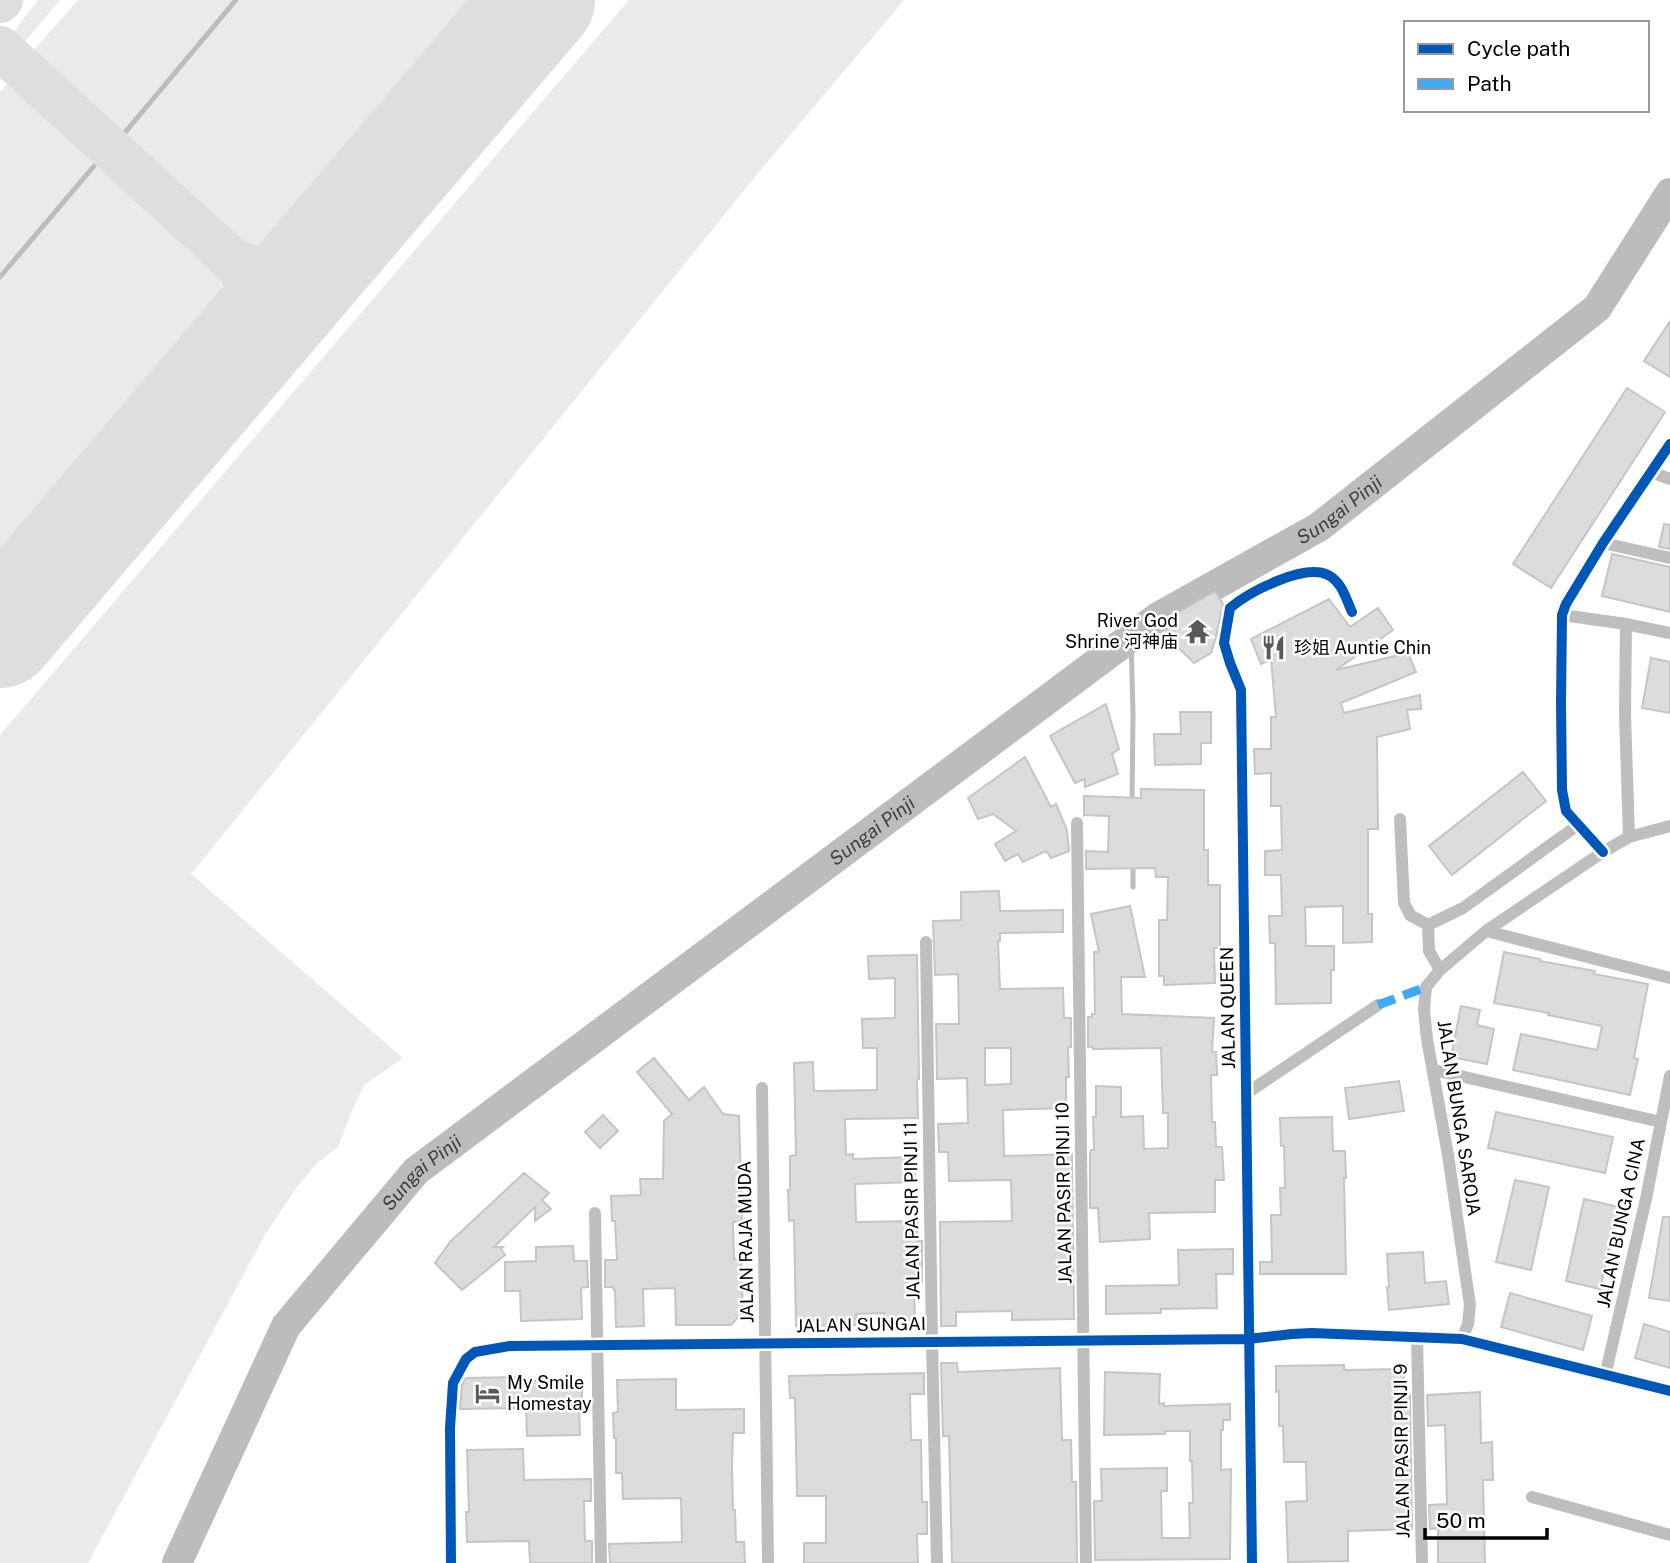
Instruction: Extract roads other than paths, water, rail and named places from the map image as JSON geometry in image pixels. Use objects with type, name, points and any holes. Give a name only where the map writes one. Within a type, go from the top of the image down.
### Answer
[{"type":"street","points":[[1603,852],[1566,811],[1562,790],[1562,615],[1603,543],[1670,444]]},
{"type":"street","points":[[1651,472],[1670,479]]},
{"type":"street","points":[[1603,543],[1670,558]]},
{"type":"street","name":"JALAN QUEEN","points":[[1252,1563],[1241,690],[1224,643],[1230,608],[1284,579],[1302,573],[1328,575],[1341,587],[1352,612]]},
{"type":"street","points":[[1562,615],[1670,633]]},
{"type":"street","points":[[1626,624],[1625,714],[1629,837]]},
{"type":"street","points":[[1400,819],[1404,903],[1410,915],[1428,925]]},
{"type":"street","name":"JALAN PASIR PINJI 10","points":[[1077,823],[1086,1563]]},
{"type":"street","points":[[1428,925],[1463,908],[1577,825]]},
{"type":"street","name":"JALAN BUNGA SAROJA","points":[[1462,1339],[1468,1324],[1470,1305],[1429,1048],[1424,1010],[1426,987],[1440,970],[1486,931],[1603,852],[1629,837],[1670,826]]},
{"type":"street","points":[[1428,925],[1429,951],[1440,970]]},
{"type":"street","points":[[1486,931],[1670,978]]},
{"type":"street","name":"JALAN PASIR PINJI 11","points":[[926,942],[937,1563]]},
{"type":"street","points":[[1247,1093],[1378,1005]]},
{"type":"street","points":[[1434,1070],[1661,1122]]},
{"type":"street","name":"JALAN BUNGA CINA","points":[[1605,1376],[1646,1199],[1670,1076]]},
{"type":"street","name":"JALAN RAJA MUDA","points":[[762,1088],[768,1563]]},
{"type":"street","points":[[595,1213],[601,1563]]},
{"type":"street","name":"JALAN SUNGAI","points":[[451,1563],[450,1427],[453,1383],[466,1359],[475,1352],[510,1346],[1248,1339],[1292,1334],[1462,1339],[1670,1391]]},
{"type":"street","name":"JALAN PASIR PINJI 9","points":[[1418,1338],[1422,1563]]},
{"type":"street","points":[[1532,1497],[1670,1535]]},
{"type":"waterway","points":[[122,136],[236,0]]},
{"type":"waterway","points":[[0,277],[94,166]]},
{"type":"waterway","name":"Sungai Pinji","points":[[177,1563],[286,1326],[416,1171],[1158,617],[1319,527],[1597,308],[1670,193]]},
{"type":"waterway","points":[[1131,637],[1132,804]]},
{"type":"waterway","points":[[1133,863],[1133,887]]},
{"type":"place","name":"River God Shrine 河神庙","points":[[1198,631]]},
{"type":"place","name":"珍姐 Auntie Chin","points":[[1274,648]]},
{"type":"place","name":"My Smile Homestay","points":[[487,1393]]}]
